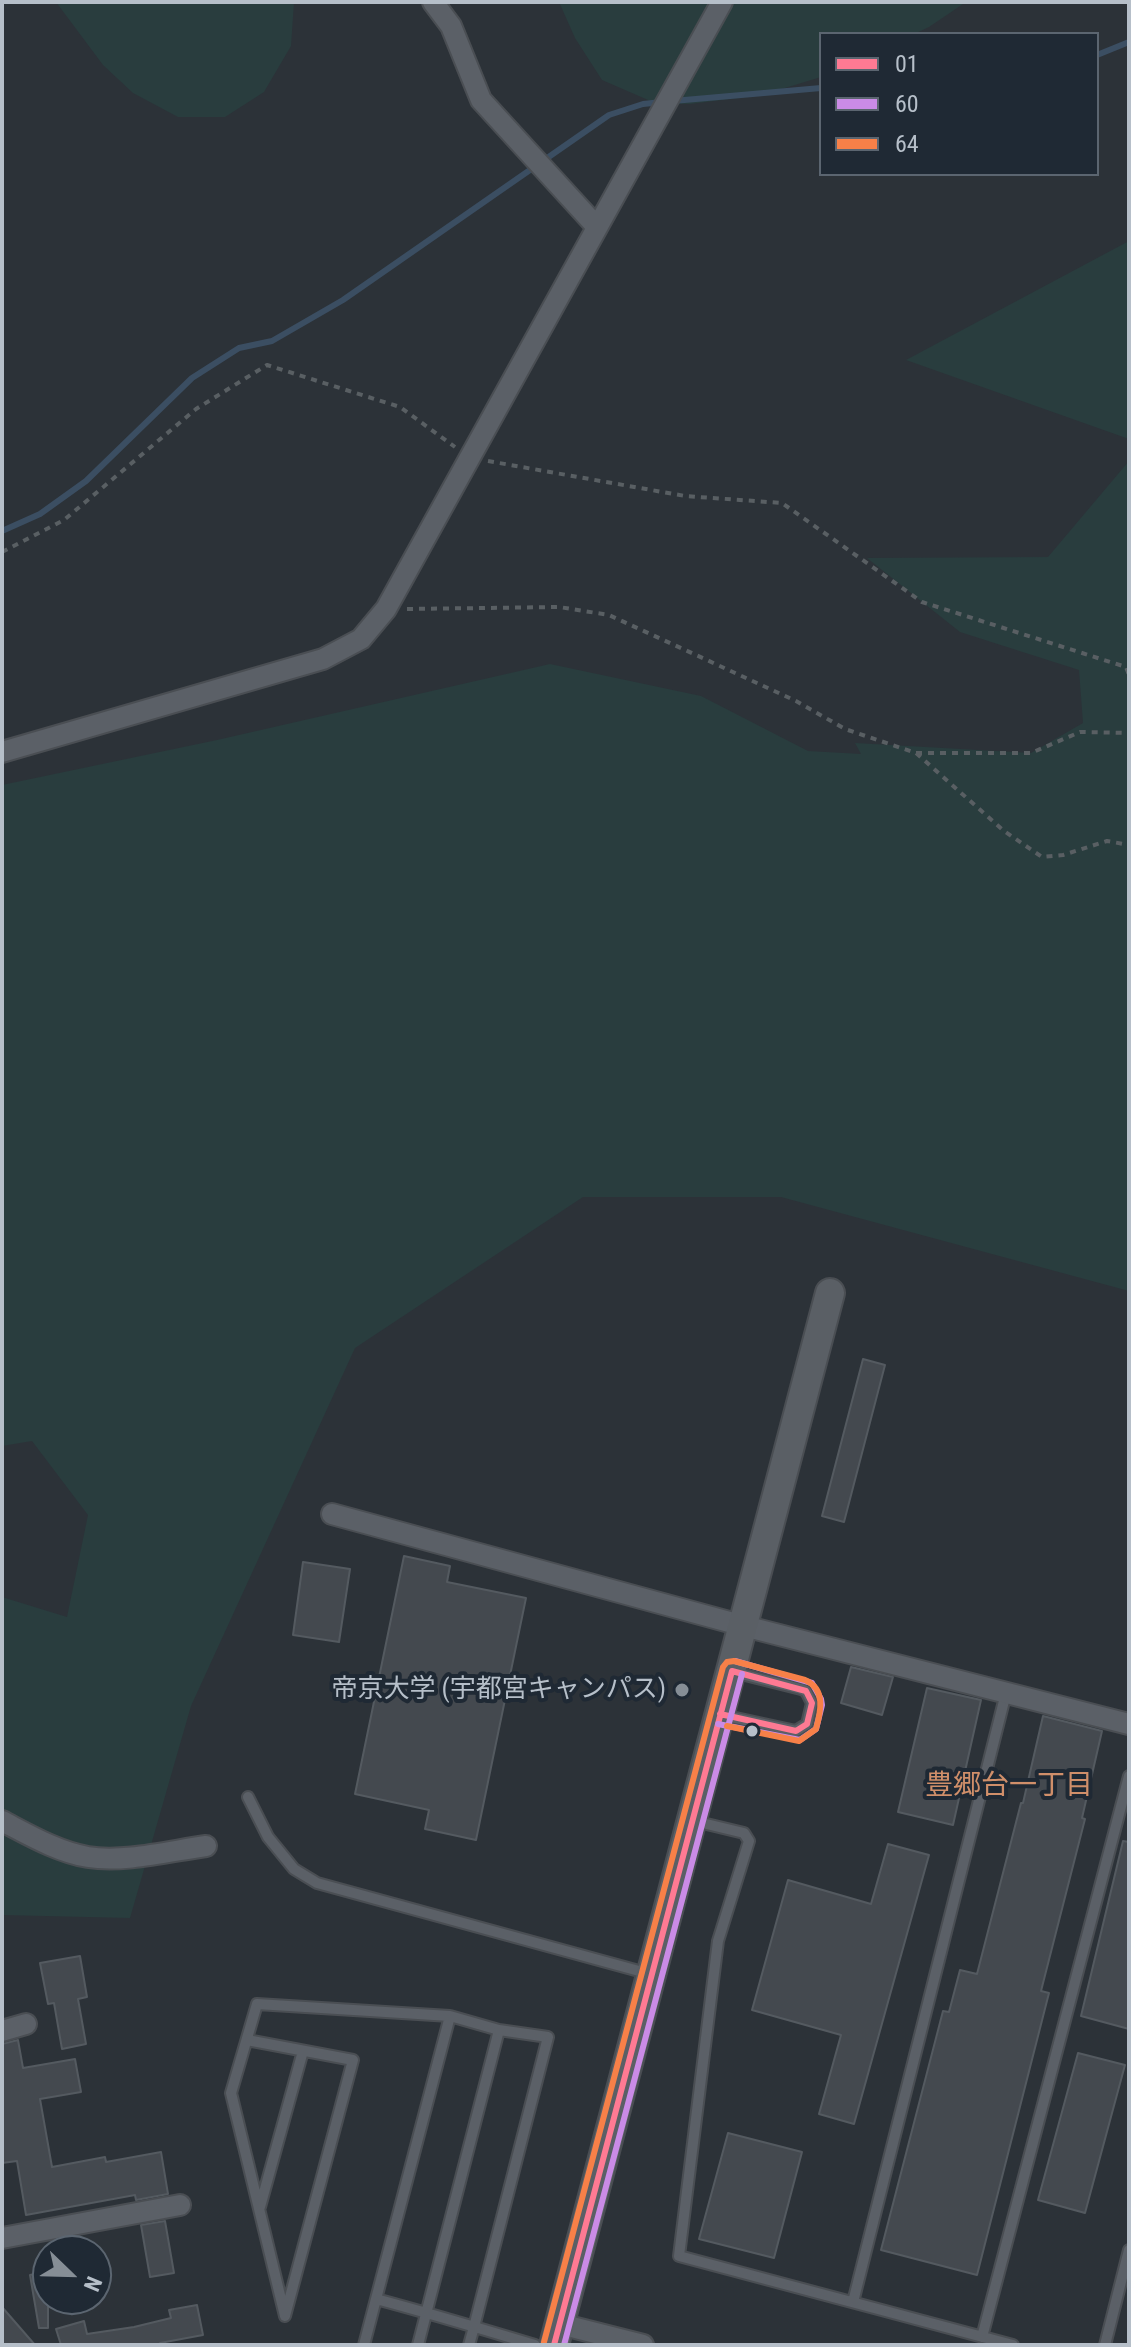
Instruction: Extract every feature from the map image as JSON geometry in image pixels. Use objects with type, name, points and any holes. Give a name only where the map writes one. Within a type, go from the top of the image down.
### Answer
[{"type":"street","points":[[433,2],[451,26],[481,100],[596,226]]},
{"type":"street","points":[[2,752],[323,659],[361,639],[386,609],[722,2]]},
{"type":"street","points":[[643,2345],[557,2334],[830,1293]]},
{"type":"street","points":[[332,1514],[744,1626],[1129,1724]]},
{"type":"street","points":[[2,1821],[52,1846],[88,1857],[116,1858],[206,1846]]},
{"type":"street","points":[[2,2031],[26,2024]]},
{"type":"street","points":[[2,2238],[180,2205]]},
{"type":"lane","points":[[720,1714],[796,1731],[807,1724],[812,1703],[806,1691],[732,1671]]},
{"type":"lane","points":[[853,2302],[1006,1693]]},
{"type":"lane","points":[[982,2337],[1129,1776]]},
{"type":"lane","points":[[248,1797],[268,1837],[294,1869],[317,1883],[652,1974]]},
{"type":"lane","points":[[692,1820],[744,1833],[749,1841],[718,1941],[679,2256],[1013,2345]]},
{"type":"lane","points":[[247,2040],[353,2060],[285,2316],[231,2093],[257,2004],[450,2016],[499,2030],[548,2037],[469,2345]]},
{"type":"lane","points":[[364,2345],[450,2016]]},
{"type":"lane","points":[[418,2345],[499,2030]]},
{"type":"lane","points":[[259,2211],[303,2051]]},
{"type":"lane","points":[[1105,2345],[1129,2250]]},
{"type":"lane","points":[[376,2299],[535,2345]]},
{"type":"path","points":[[2,552],[64,520],[196,409],[267,365],[400,407],[469,457],[685,496],[782,503],[922,602],[1126,667],[1129,675]]},
{"type":"path","points":[[386,609],[559,607],[609,615],[796,701],[845,729],[916,753],[1031,753],[1080,732],[1129,733]]},
{"type":"path","points":[[916,753],[1004,831],[1042,857],[1063,855],[1107,841],[1129,845]]},
{"type":"green space","points":[[56,2],[294,2],[291,46],[264,92],[225,117],[178,117],[133,93],[103,65]]},
{"type":"green space","points":[[559,2],[966,2],[918,32],[819,32],[819,78],[762,95],[690,104],[655,103],[602,80],[575,38]]},
{"type":"green space","points":[[1129,241],[1129,439],[906,360]]},
{"type":"green space","points":[[1129,461],[1129,1291],[781,1197],[583,1197],[355,1348],[191,1706],[130,1918],[2,1915],[2,1597],[67,1617],[88,1515],[32,1441],[2,1446],[2,785],[217,740],[550,664],[701,696],[808,751],[861,754],[855,743],[1031,753],[1083,723],[1079,670],[960,632],[867,558],[1048,557]]},
{"type":"building","points":[[863,1359],[885,1365],[844,1522],[822,1516]]},
{"type":"building","points":[[404,1556],[450,1566],[447,1582],[526,1598],[476,1840],[425,1829],[429,1810],[355,1794]]},
{"type":"building","points":[[303,1562],[350,1569],[339,1642],[293,1635]]},
{"type":"building","points":[[851,1667],[893,1677],[882,1715],[841,1703]]},
{"type":"building","points":[[927,1688],[981,1700],[953,1825],[898,1812]]},
{"type":"building","points":[[1043,1716],[1102,1731],[1082,1818],[1085,1819],[1041,1991],[1049,1993],[977,2275],[881,2250],[943,2011],[949,2012],[960,1970],[977,1974]]},
{"type":"building","points":[[1123,1841],[1129,1842],[1129,2029],[1081,2016]]},
{"type":"building","points":[[888,1844],[929,1855],[854,2124],[819,2114],[841,2035],[752,2010],[788,1880],[871,1904]]},
{"type":"building","points":[[80,1956],[87,1997],[78,1999],[86,2044],[62,2049],[54,2003],[48,2004],[40,1963]]},
{"type":"building","points":[[18,2040],[23,2068],[75,2059],[81,2092],[40,2099],[52,2167],[105,2157],[106,2162],[161,2152],[168,2194],[136,2200],[135,2195],[26,2215],[17,2161],[2,2163],[2,2044]]},
{"type":"building","points":[[1078,2053],[1125,2065],[1085,2213],[1038,2200]]},
{"type":"building","points":[[728,2133],[802,2152],[774,2258],[699,2239]]},
{"type":"building","points":[[165,2221],[174,2273],[150,2277],[141,2225]]},
{"type":"building","points":[[197,2305],[203,2335],[161,2345],[61,2345],[56,2329],[84,2321],[87,2334],[134,2327],[171,2318],[169,2310]]},
{"type":"building","points":[[2,2307],[35,2345],[2,2345]]},
{"type":"building","points":[[37,2315],[48,2315],[48,2328],[39,2328]]},
{"type":"waterway","points":[[1099,54],[1129,42]]},
{"type":"waterway","points":[[673,101],[819,88]]},
{"type":"waterway","points":[[2,531],[40,514],[86,481],[192,378],[239,348],[272,341],[343,300],[609,115],[643,104],[662,102]]},
{"type":"transit line","name":"64","points":[[544,2342],[723,1667],[727,1662],[734,1661],[805,1680],[819,1695],[816,1729],[799,1741],[727,1726]]},
{"type":"transit line","name":"60","points":[[718,1724],[800,1740],[816,1729],[822,1705],[812,1683],[735,1661]]},
{"type":"transit line","name":"01","points":[[720,1714],[796,1731],[807,1724],[812,1703],[806,1691],[732,1671]]},
{"type":"transit line","name":"01","points":[[554,2345],[732,1671]]},
{"type":"transit line","name":"60","points":[[564,2345],[742,1674]]},
{"type":"place","name":"帝京大学 (宇都宮キャンパス)","points":[[682,1690]]},
{"type":"district","name":"豊郷台一丁目","points":[[1009,1787]]}]
